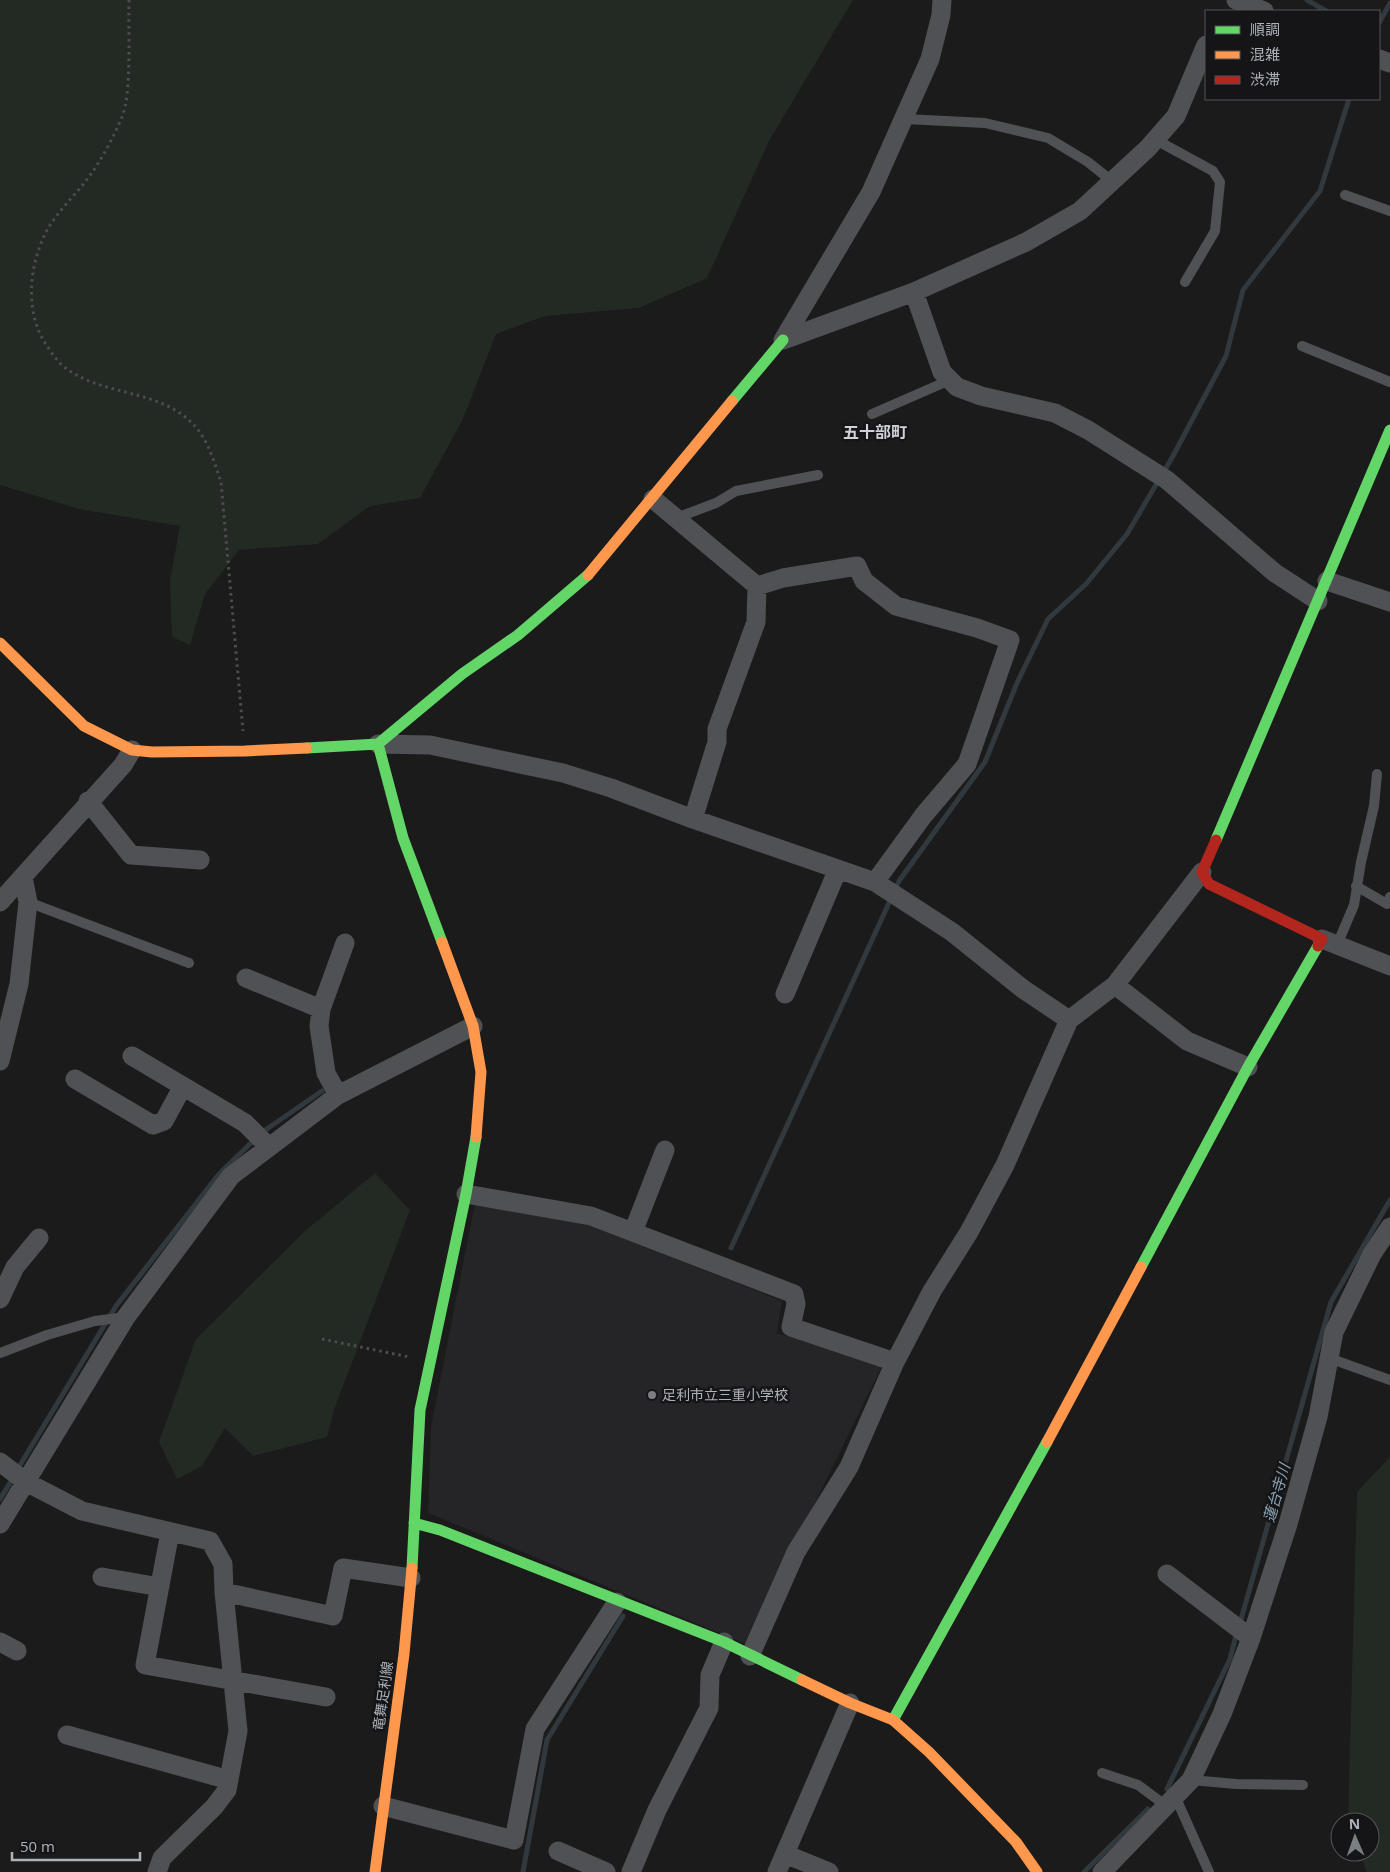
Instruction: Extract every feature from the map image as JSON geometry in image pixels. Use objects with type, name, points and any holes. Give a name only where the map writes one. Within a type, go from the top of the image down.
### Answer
[{"type":"street","points":[[378,744],[462,674],[518,635],[581,583],[653,499],[783,340],[871,192],[930,59],[941,15],[942,0]]},
{"type":"street","points":[[1236,0],[1261,10]]},
{"type":"street","points":[[783,340],[914,292],[1026,242],[1080,210],[1113,182],[1156,140],[1176,116],[1205,47]]},
{"type":"street","points":[[914,292],[942,372],[957,387],[981,396],[1055,414],[1088,430],[1167,480],[1274,573],[1318,601]]},
{"type":"street","points":[[750,1656],[796,1552],[849,1467],[895,1362],[932,1291],[969,1232],[1005,1165],[1069,1020],[1115,985],[1202,872],[1390,430]]},
{"type":"street","points":[[653,499],[757,586]]},
{"type":"street","points":[[757,586],[783,578],[857,566],[864,581],[896,606],[977,628],[1010,640],[967,764],[924,816],[875,882]]},
{"type":"street","points":[[1326,581],[1390,602]]},
{"type":"street","points":[[693,819],[717,742],[716,728],[756,622],[757,586]]},
{"type":"street","points":[[0,643],[84,726],[132,750],[152,752],[245,752],[378,744],[430,745],[563,774],[611,788],[693,819],[875,882],[952,932],[1023,989],[1069,1020]]},
{"type":"street","name":"竜舞足利線","points":[[375,1872],[404,1654],[411,1578],[420,1410],[466,1194],[479,1117],[481,1072],[473,1026],[403,838],[378,744]]},
{"type":"street","points":[[3,893],[23,877],[88,801],[123,765],[132,750]]},
{"type":"street","points":[[88,801],[131,855],[200,860]]},
{"type":"street","points":[[785,994],[838,869]]},
{"type":"street","points":[[1202,872],[1209,884],[1232,897],[1330,942],[1390,966]]},
{"type":"street","points":[[0,1061],[19,984],[28,902],[23,877]]},
{"type":"street","points":[[893,1720],[1072,1399],[1248,1067],[1330,942]]},
{"type":"street","points":[[338,1094],[326,1074],[319,1026],[321,1009],[345,943]]},
{"type":"street","points":[[246,978],[321,1009]]},
{"type":"street","points":[[1115,985],[1188,1041],[1248,1067]]},
{"type":"street","points":[[0,1524],[126,1317],[167,1265],[231,1176],[338,1094],[473,1026]]},
{"type":"street","points":[[132,1056],[245,1123],[269,1147]]},
{"type":"street","points":[[75,1079],[153,1125],[164,1121],[183,1086]]},
{"type":"street","points":[[633,1232],[665,1150]]},
{"type":"street","points":[[466,1194],[591,1216],[794,1294],[796,1304],[791,1327],[895,1362]]},
{"type":"street","points":[[1102,1872],[1191,1780],[1222,1714],[1251,1638],[1298,1488],[1318,1417],[1334,1332],[1372,1254],[1390,1227]]},
{"type":"street","points":[[0,1299],[15,1266],[39,1238]]},
{"type":"street","points":[[0,1462],[26,1482],[82,1511],[210,1542],[224,1564],[224,1592],[238,1731],[229,1780],[226,1790],[214,1807],[162,1858],[158,1872]]},
{"type":"street","points":[[414,1523],[440,1530],[617,1602],[724,1642],[850,1703],[893,1720],[929,1752],[1016,1842],[1037,1872]]},
{"type":"street","points":[[170,1532],[145,1664],[326,1697]]},
{"type":"street","points":[[224,1592],[333,1616],[343,1568],[411,1578]]},
{"type":"street","points":[[1167,1574],[1251,1638]]},
{"type":"street","points":[[102,1577],[160,1587]]},
{"type":"street","points":[[383,1806],[514,1840],[535,1729],[617,1602]]},
{"type":"street","points":[[0,1642],[17,1652]]},
{"type":"street","points":[[630,1872],[657,1810],[709,1708],[710,1675],[724,1642]]},
{"type":"street","points":[[777,1872],[850,1703]]},
{"type":"street","points":[[67,1735],[229,1780]]},
{"type":"street","points":[[558,1851],[606,1872]]},
{"type":"street","points":[[785,1854],[829,1872]]},
{"type":"lane","points":[[905,119],[985,123],[1048,138],[1088,162],[1113,182]]},
{"type":"lane","points":[[1156,140],[1213,171],[1220,182],[1214,231],[1185,282]]},
{"type":"lane","points":[[1345,195],[1390,210]]},
{"type":"lane","points":[[1302,346],[1390,382]]},
{"type":"lane","points":[[872,414],[950,380]]},
{"type":"lane","points":[[676,518],[716,503],[736,491],[818,475]]},
{"type":"lane","points":[[1330,942],[1354,905],[1356,886],[1374,806],[1377,774]]},
{"type":"lane","points":[[1356,886],[1387,904],[1390,897]]},
{"type":"lane","points":[[28,902],[189,963]]},
{"type":"lane","points":[[0,1353],[47,1335],[95,1321],[126,1317]]},
{"type":"lane","points":[[1329,1358],[1390,1380]]},
{"type":"lane","points":[[1102,1773],[1170,1800],[1209,1872]]},
{"type":"lane","points":[[1191,1780],[1236,1784],[1303,1784]]},
{"type":"path","points":[[129,0],[126,98],[123,115],[92,173],[46,233],[35,262],[32,318],[51,351],[66,369],[100,386],[145,397],[183,414],[199,431],[212,454],[221,482],[244,737]]},
{"type":"path","points":[[322,1339],[430,1362]]},
{"type":"shaded area","points":[[0,0],[853,0],[769,141],[707,278],[639,308],[545,316],[496,334],[463,419],[420,498],[370,506],[318,544],[239,550],[205,594],[190,645],[172,637],[170,580],[180,526],[79,509],[0,485]]},
{"type":"shaded area","points":[[375,1173],[410,1210],[334,1410],[327,1437],[253,1456],[225,1428],[202,1466],[177,1479],[159,1442],[196,1339],[305,1231]]},
{"type":"shaded area","name":"足利市立三重小学校","points":[[475,1203],[585,1223],[782,1301],[777,1333],[883,1364],[746,1644],[428,1513],[431,1427]]},
{"type":"shaded area","points":[[1390,1457],[1390,1872],[1367,1872],[1363,1862],[1380,1862],[1380,1812],[1348,1812],[1357,1492]]},
{"type":"waterway","points":[[1307,0],[1324,10]]},
{"type":"waterway","points":[[1380,21],[1390,3]]},
{"type":"waterway","points":[[731,1248],[899,881],[985,762],[1017,683],[1048,619],[1086,584],[1127,534],[1173,456],[1226,356],[1243,290],[1320,191],[1349,100]]},
{"type":"waterway","points":[[261,1133],[322,1091]]},
{"type":"waterway","points":[[17,1470],[116,1306],[219,1174],[255,1139]]},
{"type":"waterway","name":"蓮台寺川","points":[[1240,1623],[1331,1302],[1390,1200]]},
{"type":"waterway","points":[[0,1499],[13,1478]]},
{"type":"waterway","points":[[523,1872],[547,1740],[623,1616]]},
{"type":"waterway","name":"蓮台寺川","points":[[1167,1789],[1230,1659],[1237,1631]]},
{"type":"waterway","name":"蓮台寺川","points":[[1084,1872],[1148,1809]]},
{"type":"traffic: fast","points":[[732,401],[783,340]]},
{"type":"traffic: fast","points":[[1216,840],[1390,430]]},
{"type":"traffic: fast","points":[[307,748],[378,744],[462,674],[518,635],[588,575]]},
{"type":"traffic: fast","points":[[378,744],[403,838],[442,942]]},
{"type":"traffic: fast","points":[[1141,1267],[1248,1067],[1318,946]]},
{"type":"traffic: fast","points":[[412,1568],[420,1410],[466,1194],[476,1137]]},
{"type":"traffic: fast","points":[[893,1720],[1047,1442]]},
{"type":"traffic: fast","points":[[414,1523],[440,1530],[724,1642],[802,1680]]},
{"type":"traffic: slow","points":[[588,575],[732,401]]},
{"type":"traffic: slow","points":[[0,643],[84,726],[132,750],[152,752],[245,751],[307,748]]},
{"type":"traffic: slow","points":[[442,942],[473,1026],[481,1072],[476,1137]]},
{"type":"traffic: slow","points":[[1047,1442],[1141,1267]]},
{"type":"traffic: slow","points":[[375,1872],[404,1654],[412,1568]]},
{"type":"traffic: slow","points":[[802,1680],[850,1703],[893,1720],[929,1752],[1016,1842],[1037,1872]]},
{"type":"traffic: jam","points":[[1216,840],[1202,872],[1209,884],[1322,939],[1318,946]]},
{"type":"place","name":"足利市立三重小学校","points":[[652,1395]]},
{"type":"district","name":"五十部町","points":[[875,432]]}]
